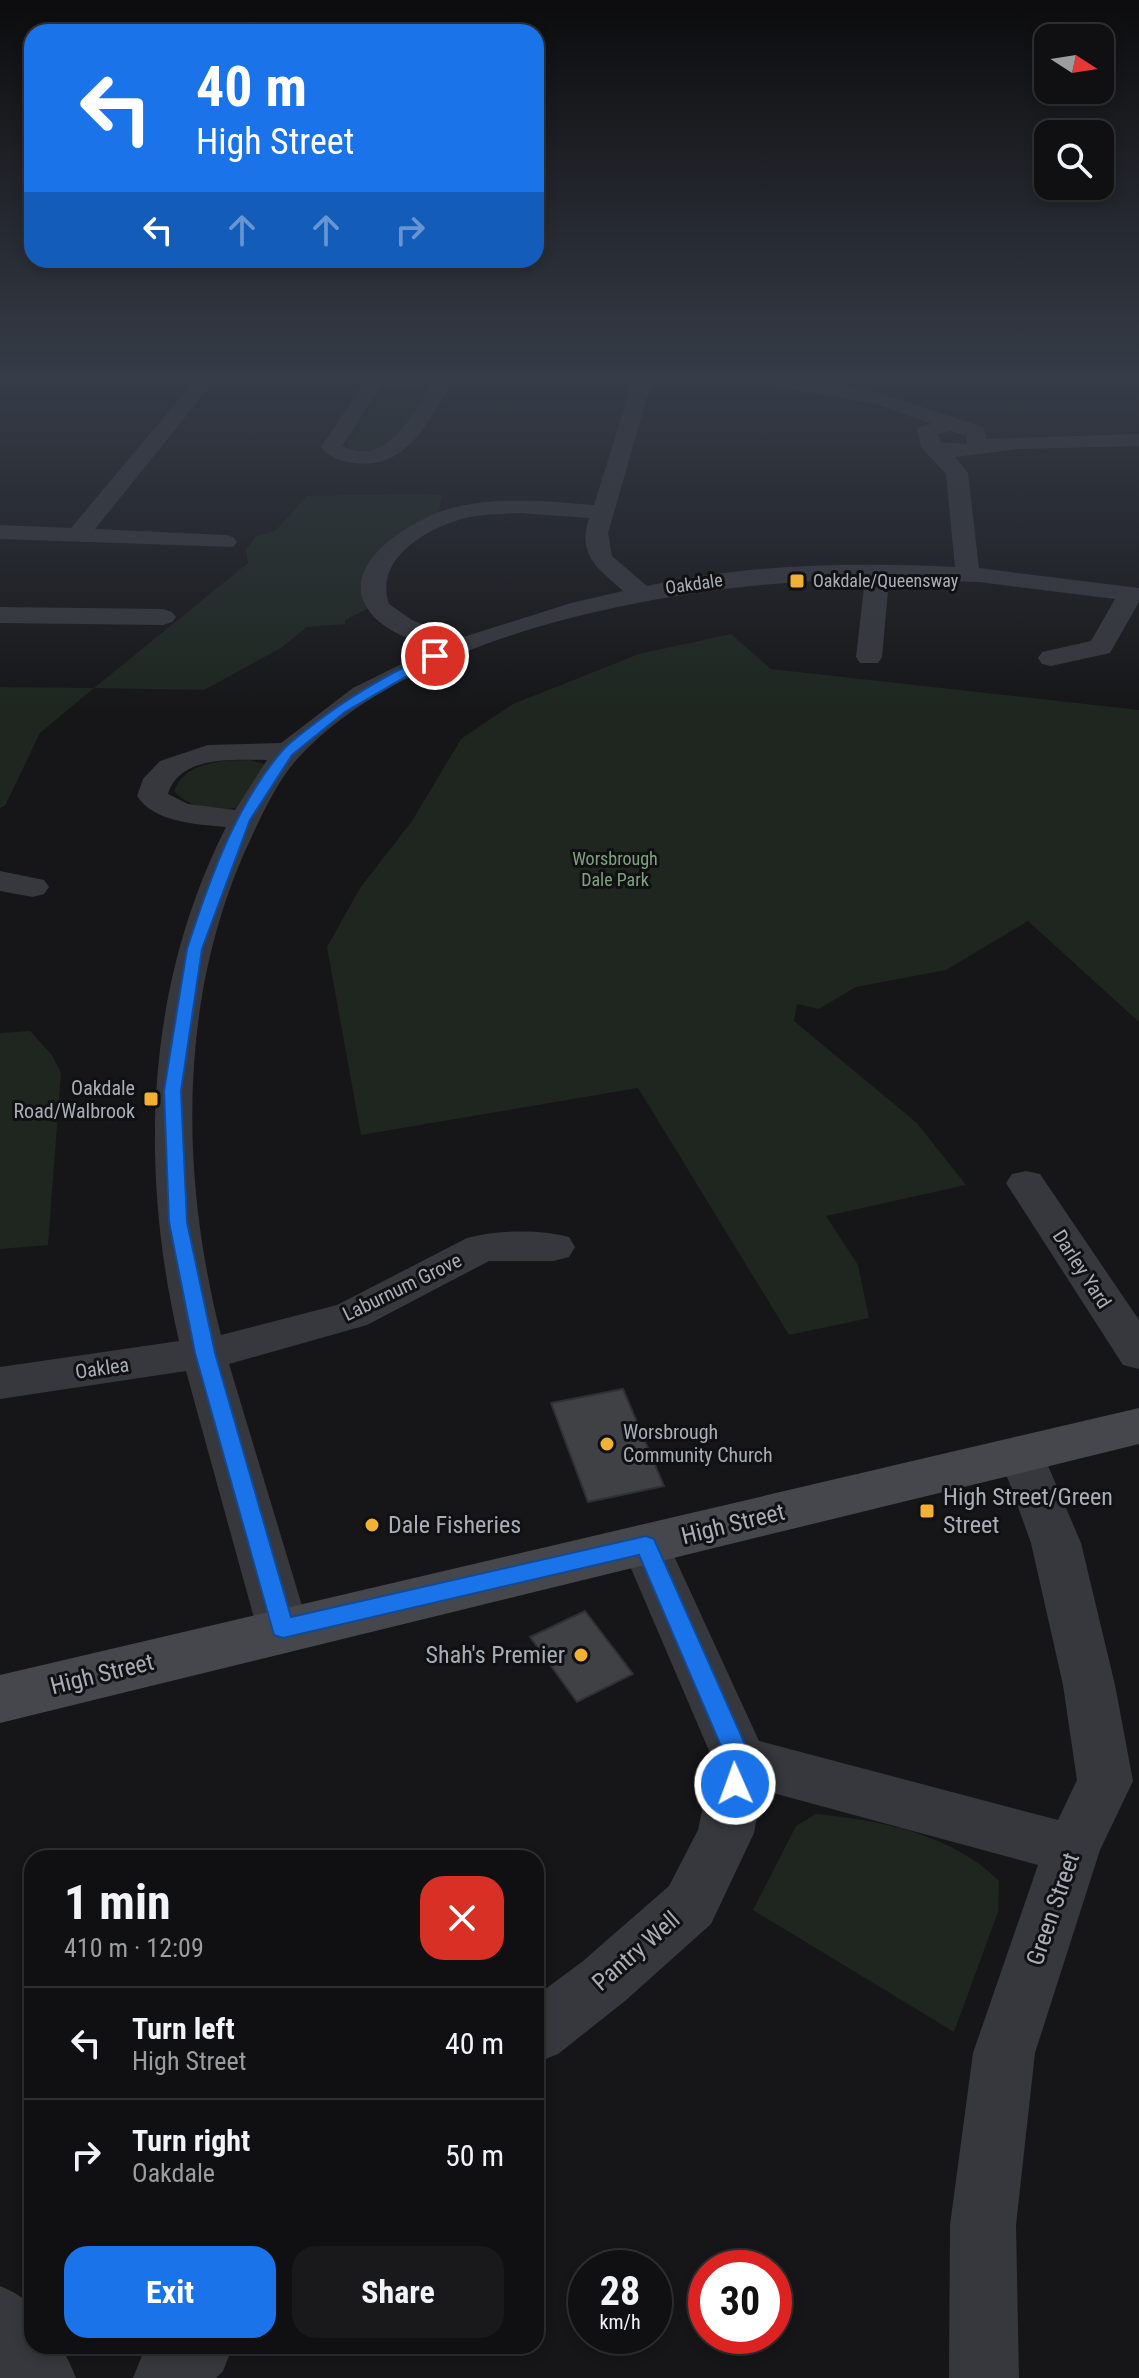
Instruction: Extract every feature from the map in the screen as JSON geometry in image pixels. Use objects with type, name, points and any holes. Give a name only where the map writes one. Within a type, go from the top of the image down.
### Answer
[{"type":"street","points":[[77,536],[114,491]]},
{"type":"street","points":[[608,491],[596,533],[601,558],[639,592]]},
{"type":"street","points":[[959,491],[968,574]]},
{"type":"street","points":[[455,647],[399,623],[378,607],[373,588],[378,569],[393,548],[428,525],[473,510],[503,508],[601,512]]},
{"type":"street","points":[[0,532],[225,542]]},
{"type":"street","points":[[869,657],[878,571]]},
{"type":"street","name":"Oakdale","points":[[283,1629],[205,1353],[178,1222],[172,1091],[194,949],[243,820],[288,752],[340,709],[395,675],[455,647],[548,616],[639,592],[731,579],[878,571],[1051,581],[1134,594]]},
{"type":"street","points":[[1051,658],[1101,647],[1134,594]]},
{"type":"street","points":[[0,615],[57,622],[163,617]]},
{"type":"street","points":[[243,820],[158,803],[152,796],[153,785],[164,770],[196,756],[288,752]]},
{"type":"street","points":[[0,881],[33,887]]},
{"type":"street","name":"Darley Yard","points":[[1026,1183],[1139,1354]]},
{"type":"street","name":"Laburnum Grove","points":[[205,1353],[242,1347],[352,1315],[482,1248],[554,1247]]},
{"type":"street","name":"Oaklea","points":[[0,1383],[205,1353]]},
{"type":"street","name":"High Street","points":[[0,1699],[1139,1426]]},
{"type":"street","name":"Green Street","points":[[984,2378],[983,2225],[1004,2053],[1072,1849],[1105,1781],[1089,1685],[1056,1543],[1029,1473],[1016,1456]]},
{"type":"street","points":[[646,1545],[740,1760],[1072,1849]]},
{"type":"street","name":"Pantry Well","points":[[544,2027],[604,1981],[690,1905],[726,1833],[740,1760]]},
{"type":"street","points":[[168,2378],[190,2354]]},
{"type":"green space","points":[[442,495],[438,517],[404,535],[369,608],[345,620],[345,624],[307,627],[281,648],[204,690],[94,688],[248,563],[246,550],[256,536],[275,531],[307,496]]},
{"type":"green space","name":"Worsbrough Dale Park","points":[[731,634],[771,669],[1139,710],[1139,1022],[1028,921],[946,970],[856,987],[819,1009],[797,1004],[794,1021],[917,1123],[966,1185],[826,1216],[858,1265],[869,1318],[789,1335],[638,1088],[361,1135],[327,947],[360,888],[412,821],[461,739],[513,704],[639,654]]},
{"type":"green space","points":[[0,687],[94,688],[40,733],[5,806],[0,808]]},
{"type":"green space","points":[[250,760],[264,764],[264,768],[236,808],[202,807],[174,791],[187,773],[196,768],[217,762]]},
{"type":"green space","points":[[30,1031],[52,1055],[61,1073],[48,1245],[0,1249],[0,1033]]},
{"type":"green space","points":[[816,1814],[865,1820],[914,1832],[960,1852],[999,1881],[998,1912],[954,2032],[753,1910],[796,1826]]},
{"type":"building","name":"Worsbrough Community Church","points":[[623,1389],[664,1486],[588,1502],[551,1403]]},
{"type":"building","name":"Shah's Premier","points":[[585,1611],[633,1674],[577,1702],[530,1637]]},
{"type":"place","name":"Oakdale/Queensway","points":[[797,581]]},
{"type":"place","name":"Oakdale Road/Walbrook","points":[[151,1099]]},
{"type":"place","name":"Worsbrough Community Church","points":[[607,1444]]},
{"type":"place","name":"High Street/Green Street","points":[[927,1511]]},
{"type":"place","name":"Dale Fisheries","points":[[372,1525]]},
{"type":"place","name":"Shah's Premier","points":[[581,1655]]},
{"type":"route","points":[[435,656],[395,675],[340,709],[288,752],[243,820],[200,930],[194,949],[172,1091],[178,1222],[205,1353],[283,1629],[646,1545],[740,1760],[735,1784]]}]
